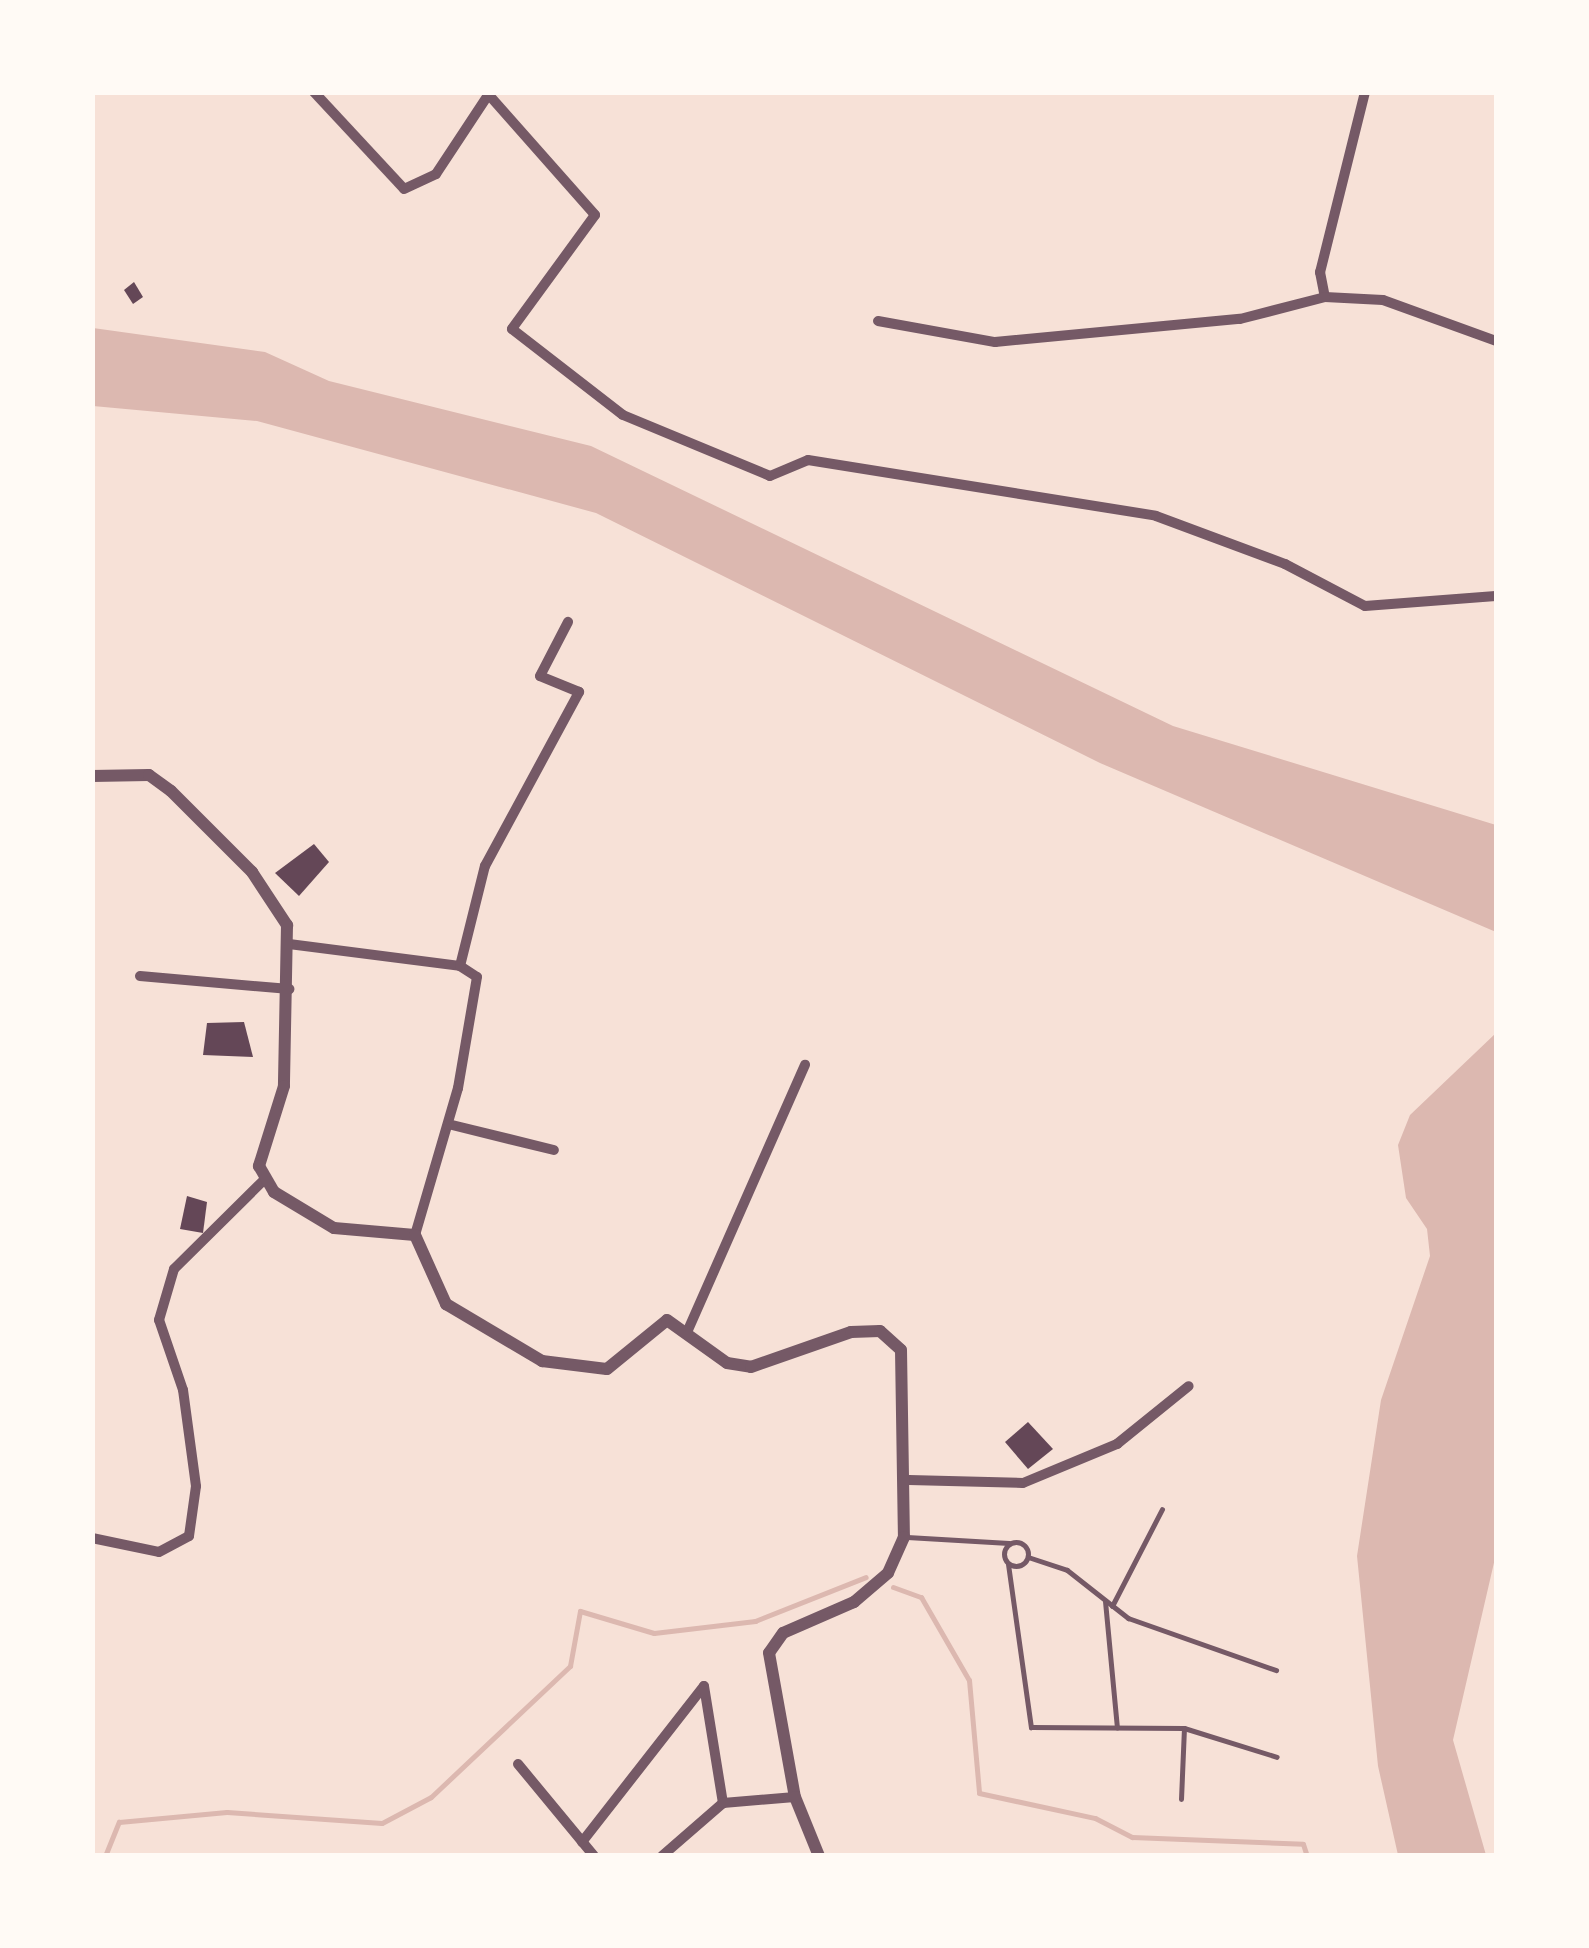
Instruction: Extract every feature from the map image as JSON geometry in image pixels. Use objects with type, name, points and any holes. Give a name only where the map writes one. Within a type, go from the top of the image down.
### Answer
[{"type":"street","points":[[314,92],[404,189],[436,174],[490,94],[595,214],[512,329],[622,415],[770,476],[808,460],[1156,516],[1284,564],[1365,606],[1496,596]]},
{"type":"street","points":[[1326,297],[1320,272],[1365,92]]},
{"type":"street","points":[[878,321],[995,342],[1240,319],[1326,297],[1383,300],[1496,341]]},
{"type":"street","points":[[460,966],[485,866],[579,692],[540,676],[568,622]]},
{"type":"street","points":[[92,776],[148,775],[171,790],[272,897],[289,944],[289,989],[284,1086],[258,1166],[262,1182],[334,1228],[415,1236]]},
{"type":"street","points":[[289,944],[460,966],[477,977],[448,1124],[415,1236],[446,1304],[542,1361],[607,1370],[667,1320],[688,1330],[727,1364],[751,1367],[880,1331],[900,1350],[910,1480],[904,1537],[888,1574],[854,1602],[783,1632],[769,1653],[795,1797],[819,1856]]},
{"type":"street","points":[[140,976],[289,989]]},
{"type":"street","points":[[688,1330],[806,1066]]},
{"type":"street","points":[[448,1124],[554,1150]]},
{"type":"street","points":[[92,1538],[159,1552],[188,1536],[196,1486],[183,1390],[159,1320],[174,1270],[262,1182]]},
{"type":"street","points":[[910,1480],[1023,1484],[1117,1444],[1189,1386]]},
{"type":"street","points":[[582,1842],[704,1686],[723,1803]]},
{"type":"street","points":[[518,1764],[594,1856]]},
{"type":"street","points":[[662,1856],[723,1803],[795,1797]]},
{"type":"lane","points":[[1112,1606],[1162,1509]]},
{"type":"lane","points":[[904,1537],[1021,1542],[1028,1557]]},
{"type":"lane","points":[[1009,1544],[1008,1564],[1030,1727],[1184,1728],[1277,1757]]},
{"type":"lane","points":[[1008,1564],[1028,1557],[1067,1570],[1112,1606],[1276,1670]]},
{"type":"lane","points":[[1106,1601],[1116,1727]]},
{"type":"lane","points":[[1181,1800],[1184,1728]]},
{"type":"shaded area","points":[[93,328],[265,352],[329,381],[591,446],[1173,726],[1496,825],[1496,932],[1100,763],[596,513],[257,421],[93,406]]},
{"type":"shaded area","points":[[1496,1033],[1496,1554],[1453,1740],[1486,1855],[1398,1855],[1378,1766],[1357,1556],[1381,1400],[1430,1256],[1427,1229],[1406,1198],[1398,1145],[1410,1115]]},
{"type":"building","points":[[134,282],[143,297],[133,304],[124,290]]},
{"type":"building","points":[[314,844],[329,862],[299,896],[275,873]]},
{"type":"building","points":[[244,1022],[253,1057],[203,1055],[207,1023]]},
{"type":"building","points":[[187,1196],[207,1202],[203,1233],[180,1229]]},
{"type":"building","points":[[1028,1422],[1053,1449],[1028,1469],[1005,1442]]},
{"type":"waterway","points":[[105,1856],[119,1822],[227,1812],[382,1823],[431,1797],[570,1666],[580,1611],[654,1633],[755,1621],[866,1577]]},
{"type":"waterway","points":[[893,1587],[921,1597],[969,1680],[979,1793],[1095,1818],[1132,1837],[1303,1844],[1307,1856]]}]
